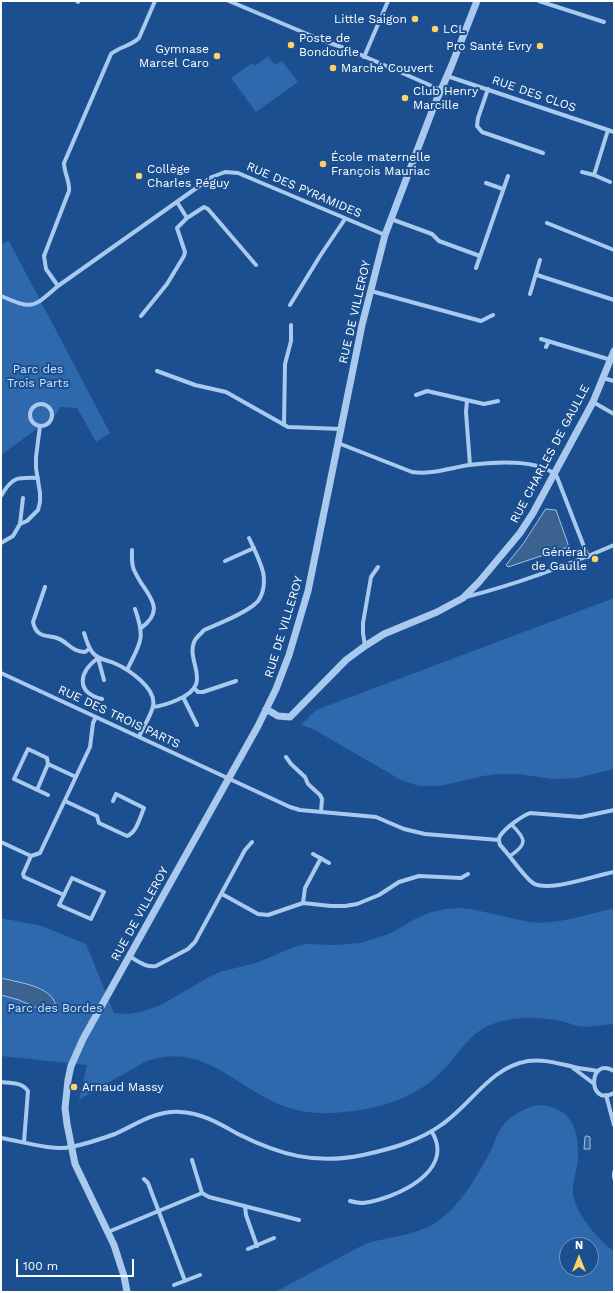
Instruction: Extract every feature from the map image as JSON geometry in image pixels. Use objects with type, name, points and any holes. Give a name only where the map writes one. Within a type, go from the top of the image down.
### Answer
[{"type":"street","points":[[58,286],[46,269],[44,256],[69,191],[70,185],[64,169],[64,163],[111,54],[139,38],[155,1]]},
{"type":"street","points":[[229,1],[441,90]]},
{"type":"street","points":[[364,57],[388,1]]},
{"type":"street","name":"RUE DE VILLEROY","points":[[127,1292],[124,1276],[114,1245],[79,1173],[71,1147],[65,1115],[66,1091],[71,1066],[83,1038],[266,709],[276,689],[289,655],[308,591],[362,325],[385,235],[477,1]]},
{"type":"street","points":[[539,1],[604,22]]},
{"type":"street","name":"RUE DES CLOS","points":[[447,76],[614,132]]},
{"type":"street","points":[[488,89],[476,126],[482,132],[542,153]]},
{"type":"street","points":[[594,174],[608,130]]},
{"type":"street","name":"RUE DES PYRAMIDES","points":[[1,296],[20,304],[36,304],[58,286],[219,173],[231,172],[385,235]]},
{"type":"street","points":[[582,172],[594,174],[610,182]]},
{"type":"street","points":[[476,268],[508,176]]},
{"type":"street","points":[[486,183],[503,189]]},
{"type":"street","points":[[176,202],[187,218]]},
{"type":"street","points":[[141,316],[167,284],[184,256],[185,252],[177,228],[187,218],[204,207],[208,209],[256,265]]},
{"type":"street","points":[[290,305],[345,219]]},
{"type":"street","points":[[391,219],[432,234],[439,241],[480,256]]},
{"type":"street","points":[[547,223],[614,250]]},
{"type":"street","points":[[530,294],[537,276],[540,260]]},
{"type":"street","points":[[537,276],[614,300]]},
{"type":"street","points":[[371,291],[481,321],[493,315]]},
{"type":"street","points":[[284,425],[285,364],[291,341],[291,325]]},
{"type":"street","points":[[541,338],[611,360]]},
{"type":"street","points":[[546,347],[549,341]]},
{"type":"street","name":"RUE CHARLES DE GAULLE","points":[[266,709],[284,718],[290,717],[346,660],[365,646],[384,634],[437,612],[463,598],[479,582],[520,533],[533,513],[593,402],[614,351]]},
{"type":"street","points":[[157,371],[195,385],[226,392],[292,428],[341,429]]},
{"type":"street","points":[[603,378],[614,381]]},
{"type":"street","points":[[416,396],[427,391],[484,404],[498,401]]},
{"type":"street","points":[[467,400],[466,412],[470,465]]},
{"type":"street","points":[[593,402],[614,414]]},
{"type":"street","points":[[42,405],[50,410],[52,417],[49,423],[40,426],[31,421],[30,414],[35,406],[42,405]]},
{"type":"street","points":[[20,524],[27,521],[38,510],[40,502],[36,457],[40,426]]},
{"type":"street","points":[[338,443],[412,472],[421,474],[470,465],[501,462],[538,466],[554,474],[561,485],[588,557]]},
{"type":"street","points":[[1,496],[6,486],[15,479],[20,477],[38,478]]},
{"type":"street","points":[[1,543],[14,536],[20,524],[22,498]]},
{"type":"street","points":[[153,706],[162,706],[183,698],[194,688],[197,674],[193,649],[194,642],[204,630],[252,607],[258,601],[263,592],[263,572],[249,538]]},
{"type":"street","points":[[463,598],[487,592],[550,571],[588,557],[614,545]]},
{"type":"street","points":[[225,560],[254,548]]},
{"type":"street","points":[[132,550],[133,570],[151,597],[154,605],[154,612],[151,619],[140,628]]},
{"type":"street","points":[[365,646],[363,623],[371,577],[378,567]]},
{"type":"street","points":[[45,587],[33,622],[37,632],[60,639],[77,651],[85,652],[89,649]]},
{"type":"street","points":[[127,670],[140,642],[142,633],[135,609]]},
{"type":"street","points":[[84,633],[89,649],[98,658],[104,680]]},
{"type":"street","points":[[98,658],[113,662],[127,670],[150,691],[153,696],[153,706],[139,737]]},
{"type":"street","points":[[98,658],[87,667],[84,672],[83,683],[89,694],[102,700]]},
{"type":"street","name":"RUE DES TROIS PARTS","points":[[1,673],[290,807],[300,810],[376,817],[404,829],[425,834],[499,840]]},
{"type":"street","points":[[194,688],[198,692],[203,692],[236,681]]},
{"type":"street","points":[[183,698],[197,725]]},
{"type":"street","points":[[1,842],[31,856],[40,853],[90,747],[96,717]]},
{"type":"street","points":[[37,790],[48,764],[47,758],[28,749],[14,779],[37,790],[48,795]]},
{"type":"street","points":[[286,757],[305,777],[308,784],[320,795],[322,799],[321,812]]},
{"type":"street","points":[[48,764],[76,777]]},
{"type":"street","points":[[65,801],[97,816],[99,823],[126,836],[131,834],[134,831],[144,808],[116,794],[113,800]]},
{"type":"street","points":[[614,810],[581,817],[530,813],[524,815],[512,825],[500,836],[499,840],[500,845],[529,879],[540,886],[553,886],[614,872]]},
{"type":"street","points":[[510,856],[521,847],[523,838],[512,825]]},
{"type":"street","points":[[129,956],[146,966],[151,967],[156,966],[188,949],[195,942],[245,850],[252,842]]},
{"type":"street","points":[[313,854],[329,863]]},
{"type":"street","points":[[31,856],[23,874],[24,877],[64,895]]},
{"type":"street","points":[[303,903],[305,888],[322,858]]},
{"type":"street","points":[[222,894],[258,914],[268,915],[303,903],[331,906],[357,904],[379,895],[399,882],[409,878],[429,875],[461,878],[468,874]]},
{"type":"street","points":[[72,878],[104,892],[91,920],[59,905],[64,895],[72,878]]},
{"type":"street","points":[[1,1138],[57,1148],[71,1147],[115,1133],[155,1114],[170,1111],[188,1112],[205,1117],[273,1150],[304,1158],[346,1158],[378,1152],[410,1142],[432,1132],[457,1113],[480,1088],[504,1070],[527,1061],[550,1061],[571,1067],[598,1071],[607,1068],[614,1071]]},
{"type":"street","points":[[571,1067],[593,1083],[597,1092],[606,1095],[614,1093]]},
{"type":"street","points":[[593,1083],[595,1074],[598,1071]]},
{"type":"street","points":[[1,1082],[19,1084],[28,1091],[24,1142]]},
{"type":"street","points":[[606,1095],[614,1125]]},
{"type":"street","points":[[350,1201],[361,1203],[378,1199],[406,1188],[423,1178],[432,1166],[437,1154],[437,1140],[432,1132]]},
{"type":"street","points":[[192,1160],[202,1193],[209,1197],[299,1220]]},
{"type":"street","points":[[614,1172],[614,1178]]},
{"type":"street","points":[[144,1179],[148,1183],[185,1281]]},
{"type":"street","points":[[108,1232],[202,1193]]},
{"type":"street","points":[[246,1206],[246,1214],[257,1246]]},
{"type":"street","points":[[248,1249],[274,1238]]},
{"type":"street","points":[[174,1285],[200,1275]]},
{"type":"green space","points":[[268,56],[275,65],[282,61],[298,82],[256,112],[231,78],[252,63],[255,66]]},
{"type":"green space","name":"Parc des Trois Parts","points":[[9,241],[110,433],[96,442],[77,408],[60,407],[56,415],[1,455],[1,244]]},
{"type":"green space","points":[[614,598],[614,769],[577,778],[552,779],[518,774],[499,774],[483,776],[440,786],[419,786],[401,780],[313,729],[301,725],[316,710]]},
{"type":"green space","name":"Parc des Bordes","points":[[457,908],[471,909],[529,922],[540,923],[572,919],[614,908],[614,1024],[582,1027],[543,1018],[516,1018],[498,1022],[475,1034],[440,1073],[417,1091],[390,1103],[376,1107],[332,1113],[317,1113],[288,1108],[274,1102],[214,1067],[183,1057],[166,1057],[147,1061],[79,1100],[87,1065],[1,1056],[1,918],[42,926],[86,944],[114,1013],[128,1014],[141,1012],[161,1005],[220,972],[259,962],[294,947],[306,944],[335,945],[360,943],[389,934],[429,913]]},
{"type":"green space","points":[[537,1105],[557,1109],[565,1114],[570,1120],[577,1136],[578,1157],[573,1188],[574,1201],[582,1217],[598,1237],[559,1237],[559,1277],[599,1277],[599,1238],[614,1251],[614,1292],[275,1292],[365,1244],[409,1234],[429,1226],[439,1220],[455,1206],[472,1184],[505,1123],[522,1111]]},
{"type":"shaded area","points":[[546,509],[556,510],[568,547],[508,567],[506,565],[523,544]]},
{"type":"shaded area","points":[[1,978],[37,987],[43,990],[53,999],[58,1010],[42,1010],[19,1000],[1,995]]},
{"type":"shaded area","points":[[585,1137],[590,1137],[590,1149],[584,1149]]},
{"type":"place","name":"Little Saigon","points":[[415,19]]},
{"type":"place","name":"LCL","points":[[435,29]]},
{"type":"place","name":"Poste de Bondoufle","points":[[291,45]]},
{"type":"place","name":"Pro Santé Evry","points":[[540,46]]},
{"type":"place","name":"Gymnase Marcel Caro","points":[[217,56]]},
{"type":"place","name":"Marché Couvert","points":[[333,68]]},
{"type":"place","name":"Club Henry Marcille","points":[[405,98]]},
{"type":"place","name":"École maternelle François Mauriac","points":[[323,164]]},
{"type":"place","name":"Collège Charles Péguy","points":[[139,176]]},
{"type":"place","name":"Général de Gaulle","points":[[595,559]]},
{"type":"place","name":"Arnaud Massy","points":[[74,1087]]}]
